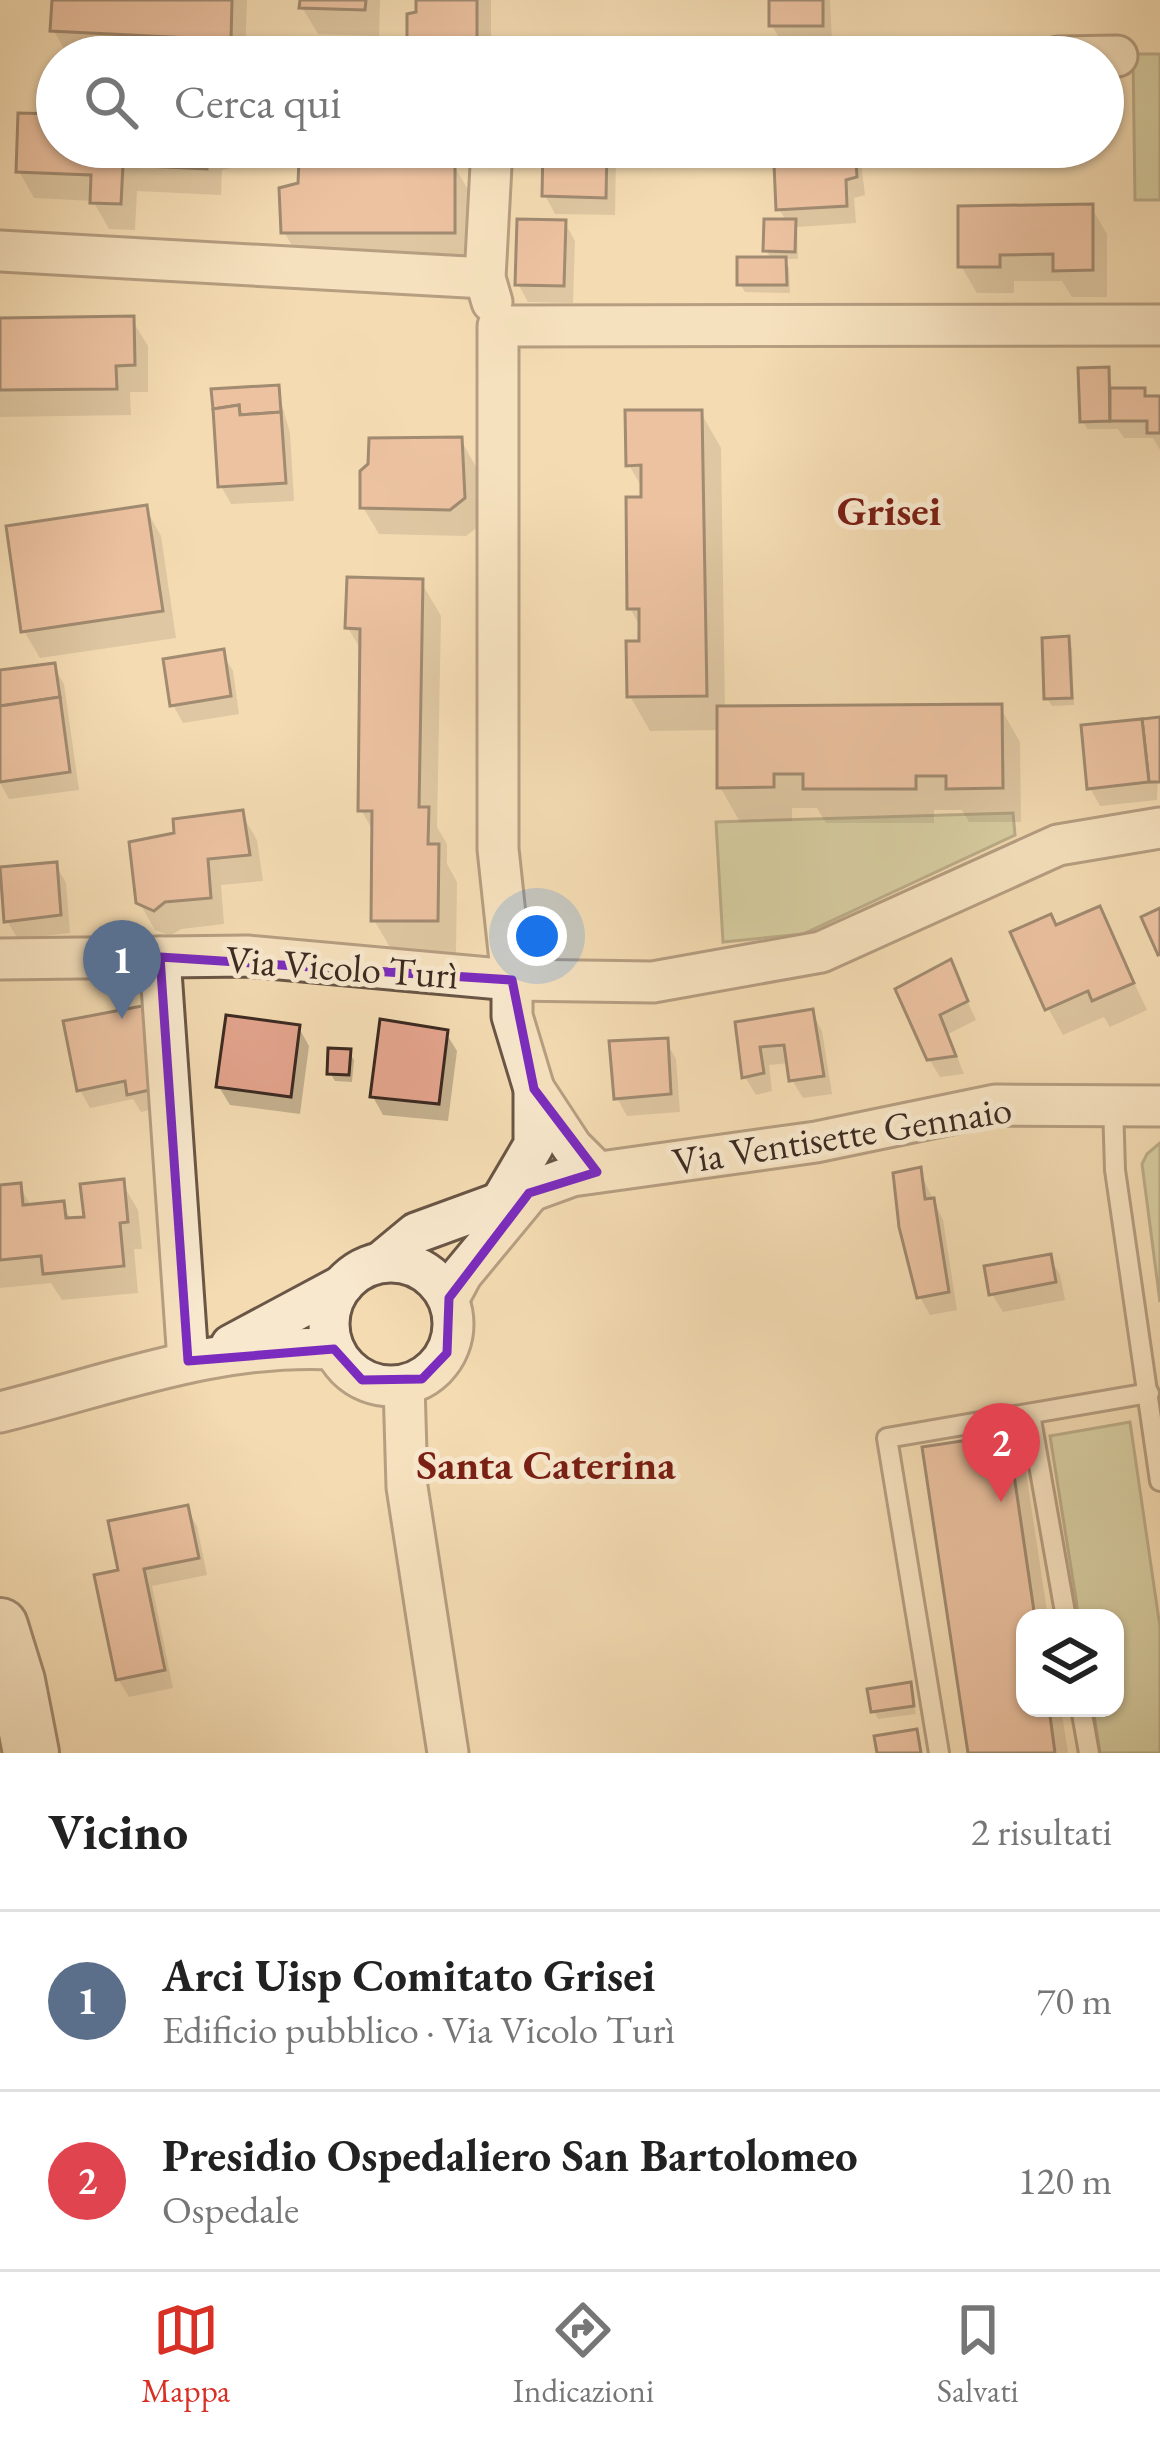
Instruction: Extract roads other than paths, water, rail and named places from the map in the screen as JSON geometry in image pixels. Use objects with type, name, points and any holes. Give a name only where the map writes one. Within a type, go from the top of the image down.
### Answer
[{"type":"street","points":[[491,168],[485,278],[498,326],[498,849],[512,1016],[534,1089],[572,1147],[597,1172]]},
{"type":"street","points":[[0,251],[485,278]]},
{"type":"street","points":[[498,326],[1160,325]]},
{"type":"street","name":"Via Vicolo Turì","points":[[0,958],[247,956],[512,980],[653,982],[820,952],[1058,844],[1160,828]]},
{"type":"street","points":[[160,957],[201,1358]]},
{"type":"street","points":[[448,1298],[515,1198],[534,1145],[534,1089]]},
{"type":"street","name":"Via Ventisette Gennaio","points":[[201,1358],[343,1285],[416,1233],[572,1176],[816,1142],[995,1105],[1160,1106]]},
{"type":"street","points":[[343,1285],[329,1315],[334,1348],[346,1366],[362,1380],[382,1386],[422,1379],[447,1353],[453,1335],[448,1298],[421,1269],[381,1262]]},
{"type":"street","name":"Via Ventisette Gennaio","points":[[0,1412],[201,1358],[283,1346],[334,1348]]},
{"type":"street","points":[[362,1380],[407,1486]]},
{"type":"street","points":[[404,1385],[407,1486],[448,1753]]},
{"type":"street","points":[[0,1625],[31,1753]]},
{"type":"lane","points":[[1113,1105],[1115,1170],[1160,1481]]},
{"type":"lane","points":[[939,1753],[887,1438],[1150,1394]]},
{"type":"lane","points":[[1030,1414],[1064,1609]]},
{"type":"lane","points":[[1083,1717],[1089,1753]]},
{"type":"place","name":"Arci Uisp Comitato Grisei","points":[[122,1019]]},
{"type":"place","name":"Presidio Ospedaliero San Bartolomeo","points":[[1001,1502]]},
{"type":"district","name":"Grisei","points":[[889,510]]},
{"type":"district","name":"Santa Caterina","points":[[546,1464]]}]
